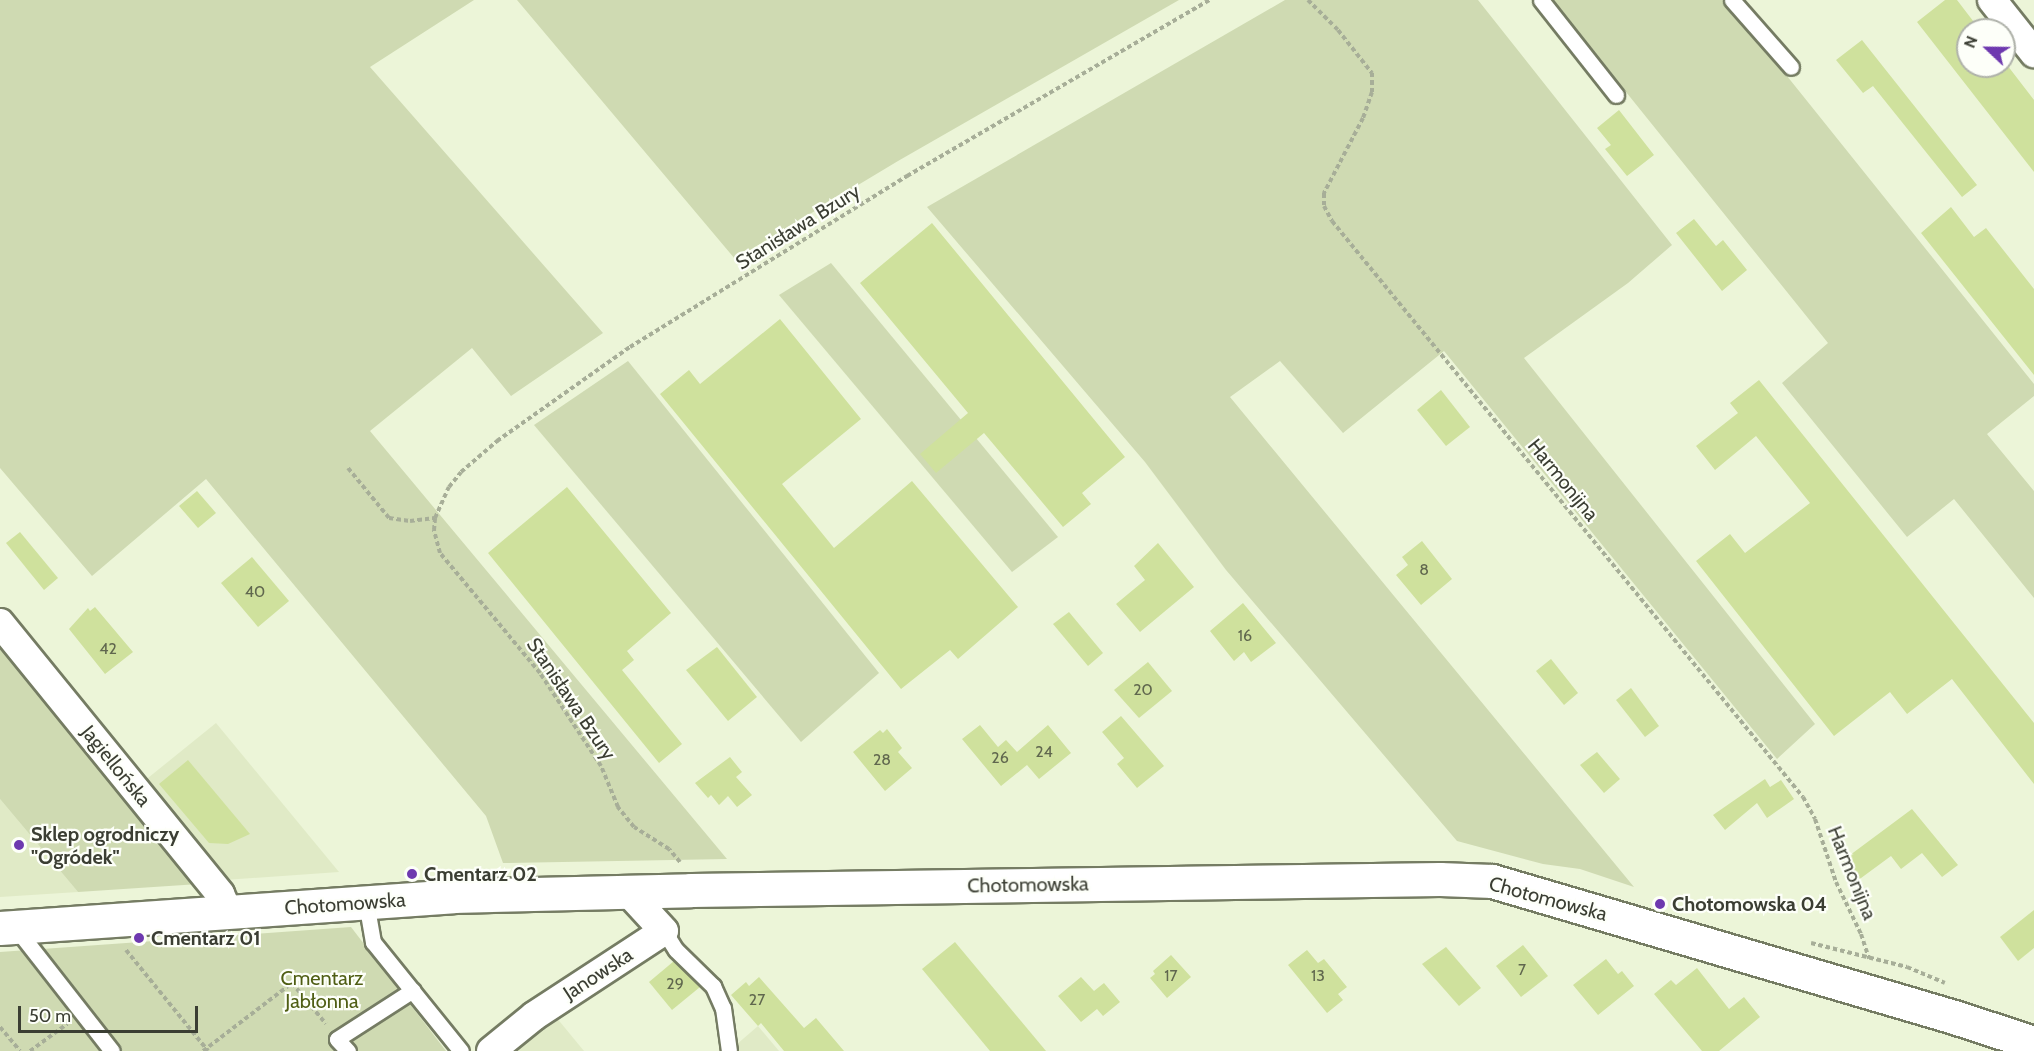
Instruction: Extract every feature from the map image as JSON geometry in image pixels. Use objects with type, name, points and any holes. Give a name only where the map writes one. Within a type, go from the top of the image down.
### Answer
[{"type":"street","points":[[1992,0],[2034,53]]},
{"type":"street","name":"Jagiellońska","points":[[0,623],[220,894],[228,912]]},
{"type":"street","name":"Chotomowska","points":[[8,927],[453,896],[691,890],[1440,879],[1492,881],[1871,992],[2034,1043]]},
{"type":"street","points":[[628,892],[664,931]]},
{"type":"street","name":"Janowska","points":[[491,1051],[534,1016],[664,931]]},
{"type":"lane","points":[[1541,0],[1616,95]]},
{"type":"lane","points":[[1732,0],[1791,68]]},
{"type":"lane","points":[[366,902],[373,942],[461,1051]]},
{"type":"lane","points":[[8,927],[112,1051]]},
{"type":"lane","points":[[664,931],[676,950],[713,986],[723,1008],[729,1051]]},
{"type":"lane","points":[[348,1051],[338,1039],[413,990]]},
{"type":"path","name":"Stanisława Bzury","points":[[691,890],[687,871],[669,849],[634,827],[618,807],[601,766],[540,673],[440,553],[434,530],[435,518],[449,487],[461,472],[496,441],[630,347],[907,176],[1210,0]]},
{"type":"path","name":"Harmonijna","points":[[1308,0],[1338,30],[1372,73],[1372,92],[1363,118],[1324,193],[1324,207],[1332,221],[1803,797],[1815,819],[1836,882],[1861,934],[1871,967],[1871,992]]},
{"type":"path","points":[[348,468],[389,518],[410,521],[435,518]]},
{"type":"path","points":[[126,950],[206,1050],[292,983],[338,1039]]},
{"type":"path","points":[[30,1051],[82,1013]]},
{"type":"path","points":[[0,1027],[20,1051]]},
{"type":"shaded area","points":[[216,723],[339,872],[224,880],[143,782]]},
{"type":"shaded area","name":"Sklep ogrodniczy \"Ogródek\"","points":[[0,799],[78,892],[0,897]]},
{"type":"shaded area","points":[[551,1011],[584,1051],[500,1051]]},
{"type":"shaded area","points":[[758,1026],[779,1051],[729,1051]]},
{"type":"green space","points":[[0,0],[474,0],[370,67],[603,333],[511,396],[472,348],[370,431],[727,859],[503,863],[486,816],[206,479],[92,576],[0,468]]},
{"type":"green space","points":[[517,0],[1179,0],[898,161],[735,259]]},
{"type":"green space","points":[[1285,0],[1478,0],[1672,245],[1628,283],[1524,358],[1815,724],[1777,759],[1444,351],[1343,433],[1280,361],[1230,397],[1634,887],[1580,869],[1543,864],[1457,841],[1226,570],[1145,462],[927,207]]},
{"type":"green space","points":[[1552,0],[1725,0],[1787,76],[2034,384],[2034,396],[1987,434],[2034,491],[2034,598],[1954,499],[1907,537],[1782,383],[1828,343]]},
{"type":"green space","points":[[831,263],[1058,537],[1012,572],[779,295]]},
{"type":"green space","points":[[628,361],[879,673],[801,742],[534,425]]},
{"type":"green space","points":[[0,646],[199,884],[78,892],[0,799]]},
{"type":"green space","name":"Cmentarz Jabłonna","points":[[351,927],[446,1051],[0,1051],[0,952]]},
{"type":"building","points":[[1945,0],[1957,0],[1971,18],[1956,18],[1956,72],[1917,22]]},
{"type":"building","points":[[1862,40],[1977,185],[1962,197],[1873,86],[1863,93],[1836,60]]},
{"type":"building","points":[[2016,77],[2034,100],[2034,172],[1961,78]]},
{"type":"building","points":[[1619,110],[1654,155],[1627,176],[1605,149],[1611,145],[1597,128]]},
{"type":"building","points":[[1951,207],[1974,237],[1986,228],[2034,289],[2034,375],[1921,233]]},
{"type":"building","points":[[1694,219],[1716,246],[1723,240],[1747,270],[1722,291],[1676,233]]},
{"type":"building","points":[[932,223],[1125,457],[1082,493],[1091,504],[1063,527],[984,433],[936,473],[920,454],[968,413],[860,283]]},
{"type":"building","points":[[780,319],[861,419],[782,484],[834,548],[912,481],[1018,607],[958,659],[950,650],[901,689],[660,394],[689,370],[700,384]]},
{"type":"building","points":[[1759,380],[2034,723],[2034,784],[1952,679],[1907,714],[1890,692],[1834,736],[1696,561],[1730,534],[1745,553],[1810,503],[1756,436],[1715,470],[1696,446],[1738,413],[1730,403]]},
{"type":"building","points":[[1441,390],[1470,427],[1446,446],[1417,410]]},
{"type":"building","points":[[567,487],[671,613],[627,651],[634,660],[622,670],[682,744],[659,763],[488,553]]},
{"type":"building","points":[[197,491],[216,513],[198,528],[179,506]]},
{"type":"building","points":[[20,532],[58,578],[44,590],[6,543]]},
{"type":"building","points":[[1422,541],[1452,579],[1421,605],[1396,575],[1408,565],[1402,557]]},
{"type":"building","points":[[1158,543],[1194,587],[1140,632],[1116,604],[1145,580],[1134,566]]},
{"type":"building","points":[[252,557],[289,601],[258,627],[221,583]]},
{"type":"building","points":[[1243,603],[1276,643],[1251,662],[1244,652],[1234,661],[1210,631]]},
{"type":"building","points":[[95,607],[133,652],[105,674],[69,629],[88,608],[90,611]]},
{"type":"building","points":[[1069,612],[1103,653],[1088,666],[1053,624]]},
{"type":"building","points":[[717,647],[757,697],[728,721],[686,670]]},
{"type":"building","points":[[1551,659],[1578,693],[1564,705],[1536,671]]},
{"type":"building","points":[[1148,662],[1172,691],[1139,718],[1114,690]]},
{"type":"building","points":[[1631,688],[1659,726],[1645,737],[1616,700]]},
{"type":"building","points":[[1121,716],[1164,766],[1137,788],[1117,764],[1124,758],[1102,732]]},
{"type":"building","points":[[980,725],[998,747],[1006,740],[1017,752],[1048,725],[1071,753],[1039,779],[1027,765],[1001,786],[962,739]]},
{"type":"building","points":[[887,729],[902,748],[898,752],[912,768],[885,791],[853,752],[880,730],[883,733]]},
{"type":"building","points":[[1597,752],[1620,779],[1604,793],[1580,765]]},
{"type":"building","points":[[730,757],[742,772],[736,777],[752,795],[737,807],[728,796],[719,805],[711,795],[708,798],[695,783]]},
{"type":"building","points":[[188,760],[250,834],[228,844],[209,843],[159,784]]},
{"type":"building","points":[[1765,779],[1770,787],[1781,780],[1794,799],[1767,818],[1757,803],[1725,830],[1713,815]]},
{"type":"building","points":[[1912,809],[1958,865],[1942,877],[1922,853],[1901,869],[1891,856],[1857,881],[1842,861]]},
{"type":"building","points":[[2034,910],[2034,948],[2018,961],[2000,937]]},
{"type":"building","points":[[955,942],[1046,1051],[990,1051],[922,969]]},
{"type":"building","points":[[1523,945],[1548,976],[1521,997],[1496,966]]},
{"type":"building","points":[[1446,947],[1481,988],[1459,1006],[1422,964]]},
{"type":"building","points":[[1307,950],[1318,963],[1324,959],[1347,987],[1338,994],[1343,1000],[1327,1013],[1288,965]]},
{"type":"building","points":[[1171,955],[1191,977],[1167,998],[1150,978],[1155,974],[1153,971]]},
{"type":"building","points":[[1606,959],[1618,974],[1622,971],[1634,986],[1598,1015],[1573,985]]},
{"type":"building","points":[[674,961],[700,987],[672,1010],[649,982]]},
{"type":"building","points":[[1697,968],[1729,1009],[1744,997],[1760,1017],[1719,1051],[1702,1051],[1654,994],[1671,980],[1676,985]]},
{"type":"building","points":[[759,977],[804,1028],[816,1018],[844,1051],[784,1051],[761,1023],[758,1026],[731,995],[746,982],[749,986]]},
{"type":"building","points":[[1081,977],[1094,991],[1104,983],[1120,1002],[1103,1016],[1097,1009],[1081,1022],[1058,996]]},
{"type":"place","name":"Sklep ogrodniczy \"Ogródek\"","points":[[19,845]]},
{"type":"place","name":"Cmentarz 02","points":[[412,874]]},
{"type":"place","name":"Chotomowska 04","points":[[1660,904]]},
{"type":"place","name":"Cmentarz 01","points":[[139,938]]}]
